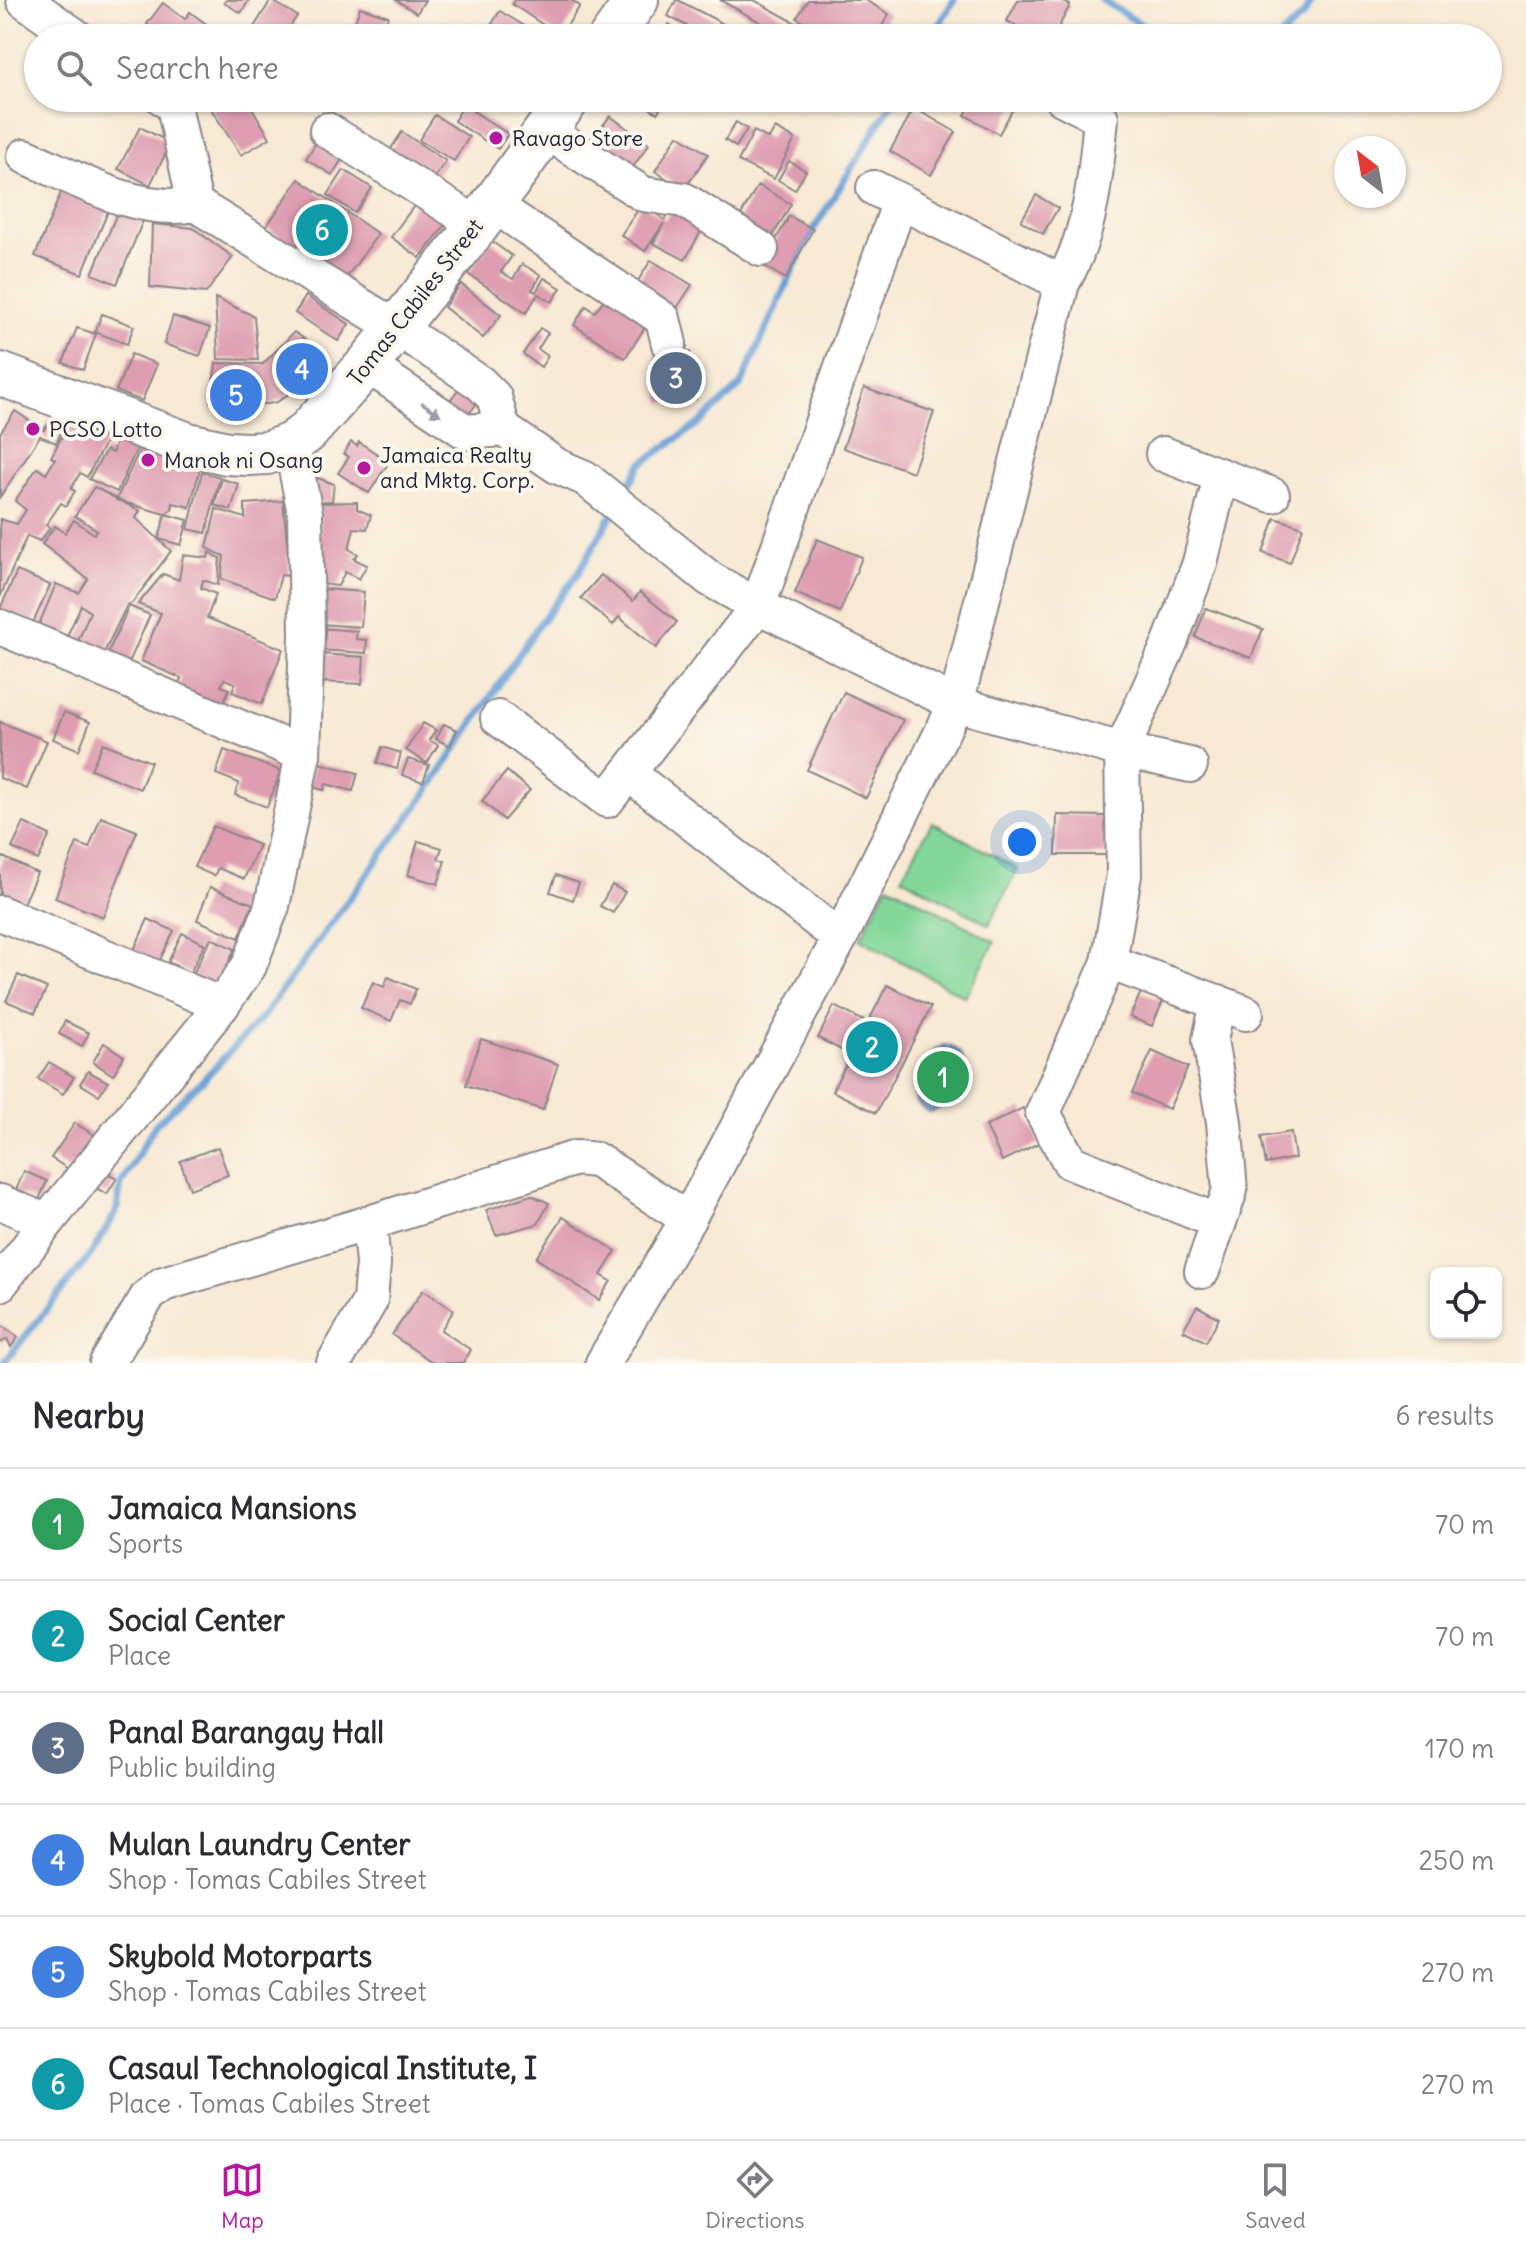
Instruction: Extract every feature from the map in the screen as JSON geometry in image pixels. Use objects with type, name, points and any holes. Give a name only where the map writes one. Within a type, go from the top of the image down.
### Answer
[{"type":"main road","points":[[620,24],[637,0]]},
{"type":"main road","name":"Tomas Cabiles Street","points":[[0,374],[139,428],[201,447],[248,454],[267,453],[291,444],[316,423],[397,328],[557,115]]},
{"type":"street","points":[[24,0],[58,24]]},
{"type":"street","points":[[175,112],[195,204]]},
{"type":"street","points":[[603,1363],[688,1219],[840,938],[956,704],[1062,283],[1073,263],[1091,201],[1101,118],[1089,112]]},
{"type":"street","points":[[557,115],[643,194],[684,200],[761,249]]},
{"type":"street","points":[[327,130],[485,214],[663,319],[669,344]]},
{"type":"street","points":[[25,156],[139,204],[176,207],[195,204],[397,328],[480,383],[494,397],[503,429]]},
{"type":"street","points":[[498,718],[607,800],[758,606],[887,195],[1062,283]]},
{"type":"street","points":[[367,365],[466,432],[503,429],[557,466],[585,478],[710,579],[956,704],[1122,750],[1190,765]]},
{"type":"street","points":[[0,1284],[222,1005],[249,966],[272,906],[303,754],[307,633],[305,513],[291,444]]},
{"type":"street","points":[[1163,454],[1272,495]]},
{"type":"street","points":[[1219,1222],[1070,1162],[1043,1113],[1109,962],[1124,875],[1122,750],[1176,628],[1200,563],[1221,476]]},
{"type":"street","points":[[0,627],[303,754]]},
{"type":"street","points":[[628,773],[840,938]]},
{"type":"street","points":[[0,913],[222,1005]]},
{"type":"street","points":[[1109,962],[1232,1008],[1210,1040],[1224,1122],[1230,1190],[1202,1271]]},
{"type":"street","points":[[107,1363],[148,1296],[163,1284],[576,1158],[596,1160],[688,1219]]},
{"type":"street","points":[[0,1202],[47,1222]]},
{"type":"street","points":[[334,1363],[370,1301],[373,1263],[369,1223]]},
{"type":"green space","points":[[932,822],[1018,869],[989,925],[902,877]]},
{"type":"green space","points":[[888,884],[995,942],[965,997],[860,939]]},
{"type":"water","points":[[944,1045],[962,1056],[962,1078],[949,1100],[929,1112],[918,1103],[915,1090],[930,1072],[929,1059],[934,1051]]},
{"type":"building","points":[[226,0],[249,0],[241,13],[224,3]]},
{"type":"building","points":[[271,0],[297,16],[292,24],[256,24]]},
{"type":"building","points":[[396,0],[425,0],[417,13]]},
{"type":"building","points":[[515,0],[571,0],[580,6],[568,24],[542,24],[512,4]]},
{"type":"building","points":[[678,0],[723,24],[683,24],[668,16]]},
{"type":"building","points":[[720,0],[754,0],[798,24],[764,24]]},
{"type":"building","points":[[808,0],[865,0],[889,14],[883,24],[807,24],[797,18]]},
{"type":"building","points":[[1018,0],[1060,0],[1070,5],[1060,24],[1013,24],[1007,21]]},
{"type":"building","points":[[163,3],[185,19],[190,12],[206,24],[147,24]]},
{"type":"building","points":[[360,7],[388,16],[385,24],[355,24]]},
{"type":"building","points":[[500,11],[521,24],[492,24]]},
{"type":"building","points":[[213,112],[254,112],[270,138],[241,155]]},
{"type":"building","points":[[460,112],[475,112],[508,134],[498,149],[454,121]]},
{"type":"building","points":[[912,112],[921,112],[956,132],[931,175],[890,151]]},
{"type":"building","points":[[967,112],[1011,112],[999,134],[965,115]]},
{"type":"building","points":[[435,115],[469,137],[454,161],[419,140]]},
{"type":"building","points":[[610,116],[649,144],[626,177],[586,149]]},
{"type":"building","points":[[736,122],[747,129],[736,147],[725,140]]},
{"type":"building","points":[[140,127],[171,143],[150,185],[118,169]]},
{"type":"building","points":[[775,128],[795,139],[774,179],[738,161],[754,131],[769,139]]},
{"type":"building","points":[[402,132],[446,161],[428,187],[385,158]]},
{"type":"building","points":[[678,135],[708,154],[684,190],[655,171]]},
{"type":"building","points":[[320,136],[346,153],[332,175],[306,159]]},
{"type":"building","points":[[789,161],[806,171],[795,190],[778,180]]},
{"type":"building","points":[[344,170],[372,188],[355,213],[328,195]]},
{"type":"building","points":[[299,179],[378,234],[344,281],[266,227]]},
{"type":"building","points":[[758,185],[791,204],[770,241],[737,222]]},
{"type":"building","points":[[62,190],[109,209],[82,274],[35,256]]},
{"type":"building","points":[[422,195],[452,216],[420,258],[391,237]]},
{"type":"building","points":[[1036,195],[1058,208],[1043,234],[1021,221]]},
{"type":"building","points":[[642,204],[665,220],[672,209],[704,226],[685,260],[653,243],[664,223],[645,251],[621,235]]},
{"type":"building","points":[[119,208],[144,218],[117,284],[92,274]]},
{"type":"building","points":[[789,216],[813,229],[786,279],[762,265]]},
{"type":"building","points":[[152,224],[193,228],[233,257],[206,293],[150,287]]},
{"type":"building","points":[[491,241],[512,256],[501,272],[513,279],[522,264],[541,275],[532,290],[536,292],[544,278],[561,288],[552,302],[538,294],[526,313],[468,274]]},
{"type":"building","points":[[651,260],[692,285],[671,317],[631,292]]},
{"type":"building","points":[[461,284],[501,315],[483,338],[444,307]]},
{"type":"building","points":[[610,291],[651,318],[625,358],[574,325],[586,306],[595,312]]},
{"type":"building","points":[[306,296],[349,324],[338,341],[295,313]]},
{"type":"building","points":[[215,298],[254,316],[258,360],[218,359]]},
{"type":"building","points":[[102,314],[134,326],[127,344],[95,332]]},
{"type":"building","points":[[173,316],[210,328],[200,356],[164,344]]},
{"type":"building","points":[[77,328],[96,334],[83,370],[63,363]]},
{"type":"building","points":[[540,328],[548,333],[538,349],[548,356],[541,367],[523,354]]},
{"type":"building","points":[[294,332],[326,353],[293,391],[268,404],[210,402],[216,363],[263,364]]},
{"type":"building","points":[[690,352],[696,399],[661,403],[655,356]]},
{"type":"building","points":[[131,354],[157,364],[142,401],[116,391]]},
{"type":"building","points":[[463,383],[482,397],[463,421],[445,407]]},
{"type":"building","points":[[864,388],[934,412],[913,472],[843,448]]},
{"type":"building","points":[[15,411],[44,430],[50,420],[64,427],[56,443],[40,436],[0,497],[0,433]]},
{"type":"building","points":[[69,423],[107,439],[87,477],[80,473],[71,489],[75,491],[66,506],[61,503],[46,525],[50,528],[40,541],[27,536],[0,597],[0,519],[17,524],[26,510],[15,501],[37,468],[46,474],[55,459],[51,457]]},
{"type":"building","points":[[117,439],[138,446],[117,492],[89,479],[106,450],[112,453]]},
{"type":"building","name":"Jamaica Realty and Mktg. Corp.","points":[[351,442],[357,446],[359,442],[389,462],[369,493],[338,473],[349,457],[344,454]]},
{"type":"building","points":[[141,447],[200,468],[190,507],[173,503],[172,509],[165,514],[116,500]]},
{"type":"building","points":[[202,472],[220,477],[206,533],[188,529]]},
{"type":"building","points":[[315,477],[334,484],[332,501],[315,502]]},
{"type":"building","points":[[222,479],[239,484],[231,510],[214,505]]},
{"type":"building","points":[[94,487],[140,511],[136,518],[171,551],[132,603],[127,605],[102,657],[76,646],[90,612],[81,605],[65,641],[37,629],[56,584],[79,593],[88,579],[42,544],[55,526],[65,533],[74,520],[94,534],[97,530],[75,516]]},
{"type":"building","points":[[283,501],[290,576],[281,575],[275,598],[221,579],[224,556],[207,548],[216,509],[245,518],[245,504]]},
{"type":"building","points":[[357,502],[357,509],[371,515],[367,529],[354,528],[349,549],[358,554],[354,559],[367,565],[359,579],[345,572],[338,586],[313,583],[320,547],[320,503]]},
{"type":"building","points":[[165,514],[188,520],[181,545],[159,539]]},
{"type":"building","points":[[1275,518],[1303,527],[1290,563],[1263,553]]},
{"type":"building","points":[[817,539],[862,557],[840,612],[795,593]]},
{"type":"building","points":[[209,552],[220,558],[218,585],[203,580],[201,588],[216,594],[207,618],[283,649],[262,704],[232,692],[235,683],[224,679],[221,686],[229,689],[221,709],[176,691],[181,678],[141,661],[161,613],[138,604],[163,574],[179,580],[183,555],[208,558]]},
{"type":"building","points":[[17,571],[50,585],[33,623],[0,609]]},
{"type":"building","points":[[601,575],[633,601],[640,592],[677,622],[656,648],[619,617],[613,625],[581,598]]},
{"type":"building","points":[[323,589],[364,592],[361,627],[320,624]]},
{"type":"building","points":[[129,606],[150,615],[128,665],[107,655]]},
{"type":"building","points":[[1206,608],[1263,629],[1251,658],[1195,637]]},
{"type":"building","points":[[319,628],[357,631],[356,639],[367,640],[366,653],[318,650]]},
{"type":"building","points":[[322,654],[364,657],[362,684],[321,682]]},
{"type":"building","points":[[844,692],[903,720],[866,798],[807,770]]},
{"type":"building","points":[[64,712],[90,722],[79,750],[53,739]]},
{"type":"building","points":[[0,722],[47,741],[27,789],[0,778]]},
{"type":"building","points":[[423,723],[436,730],[429,740],[438,745],[427,763],[406,750]]},
{"type":"building","points":[[444,724],[457,730],[450,746],[436,739]]},
{"type":"building","points":[[103,743],[151,762],[140,789],[91,769]]},
{"type":"building","points":[[382,747],[401,753],[397,769],[377,763]]},
{"type":"building","points":[[224,750],[281,771],[267,807],[235,795],[239,783],[216,774]]},
{"type":"building","points":[[408,759],[429,765],[423,782],[402,775]]},
{"type":"building","points":[[315,762],[358,773],[353,791],[326,784],[324,790],[308,786]]},
{"type":"building","points":[[507,771],[530,790],[504,820],[482,801]]},
{"type":"building","points":[[1057,815],[1106,816],[1106,855],[1056,855]]},
{"type":"building","points":[[101,817],[137,831],[103,917],[55,898],[77,843],[89,848]]},
{"type":"building","points":[[24,823],[50,835],[38,860],[12,848]]},
{"type":"building","points":[[213,826],[259,845],[244,879],[218,868],[214,876],[194,867]]},
{"type":"building","points":[[418,841],[442,848],[438,859],[445,861],[438,884],[408,875]]},
{"type":"building","points":[[3,857],[37,873],[21,908],[0,898],[0,864]]},
{"type":"building","points":[[556,875],[579,883],[573,900],[550,892]]},
{"type":"building","points":[[612,885],[625,892],[613,913],[600,906]]},
{"type":"building","points":[[210,887],[253,904],[239,938],[197,920]]},
{"type":"building","points":[[148,919],[174,931],[157,966],[132,954]]},
{"type":"building","points":[[182,933],[205,944],[190,973],[168,962]]},
{"type":"building","points":[[211,938],[235,949],[216,989],[191,978]]},
{"type":"building","points":[[18,975],[47,988],[35,1013],[6,1001]]},
{"type":"building","points":[[388,977],[416,989],[410,1004],[400,1000],[391,1021],[361,1008],[373,982],[384,987]]},
{"type":"building","points":[[887,985],[931,1007],[876,1113],[832,1091],[851,1055],[818,1038],[834,1006],[868,1023]]},
{"type":"building","points":[[1141,992],[1163,1001],[1152,1026],[1130,1017]]},
{"type":"building","points":[[65,1021],[89,1033],[82,1046],[59,1034]]},
{"type":"building","points":[[481,1039],[558,1064],[543,1110],[466,1085]]},
{"type":"building","points":[[104,1043],[124,1056],[113,1075],[93,1062]]},
{"type":"building","points":[[1152,1051],[1188,1067],[1169,1109],[1132,1093]]},
{"type":"building","points":[[49,1062],[74,1077],[63,1094],[38,1079]]},
{"type":"building","points":[[88,1071],[108,1082],[99,1095],[80,1084]]},
{"type":"building","points":[[1023,1108],[1039,1143],[1002,1161],[986,1126]]},
{"type":"building","points":[[75,1123],[97,1137],[73,1172],[51,1158]]},
{"type":"building","points":[[1291,1132],[1295,1158],[1266,1164],[1261,1137]]},
{"type":"building","points":[[218,1147],[228,1175],[190,1189],[180,1161]]},
{"type":"building","points":[[24,1171],[47,1181],[38,1202],[15,1192]]},
{"type":"building","points":[[103,1171],[117,1178],[107,1194],[94,1187]]},
{"type":"building","points":[[531,1195],[549,1203],[538,1224],[496,1235],[486,1210]]},
{"type":"building","points":[[563,1217],[616,1251],[601,1275],[611,1281],[599,1300],[536,1258]]},
{"type":"building","points":[[423,1290],[454,1310],[441,1330],[471,1350],[463,1363],[434,1363],[392,1335]]},
{"type":"building","points":[[1197,1306],[1219,1318],[1206,1342],[1183,1330]]},
{"type":"building","points":[[0,1324],[18,1337],[11,1347],[7,1339],[0,1343]]},
{"type":"waterway","points":[[939,24],[954,0]]},
{"type":"waterway","points":[[1102,0],[1140,24]]},
{"type":"waterway","points":[[1294,24],[1312,0]]},
{"type":"waterway","points":[[622,497],[641,464],[701,422],[741,385],[804,245],[886,112]]},
{"type":"waterway","points":[[4,1363],[91,1254],[116,1213],[121,1184],[155,1125],[203,1080],[264,1015],[423,798],[538,626],[577,575],[614,511]]},
{"type":"place","name":"Ravago Store","points":[[496,138]]},
{"type":"place","name":"Casaul Technological Institute, I","points":[[322,230]]},
{"type":"place","name":"Mulan Laundry Center","points":[[302,369]]},
{"type":"place","name":"Panal Barangay Hall","points":[[676,378]]},
{"type":"place","name":"Skybold Motorparts","points":[[236,395]]},
{"type":"place","name":"PCSO Lotto","points":[[33,429]]},
{"type":"place","name":"Manok ni Osang","points":[[148,460]]},
{"type":"place","name":"Jamaica Realty and Mktg. Corp.","points":[[364,468]]},
{"type":"place","name":"Social Center","points":[[872,1047]]},
{"type":"place","name":"Jamaica Mansions","points":[[943,1077]]}]
